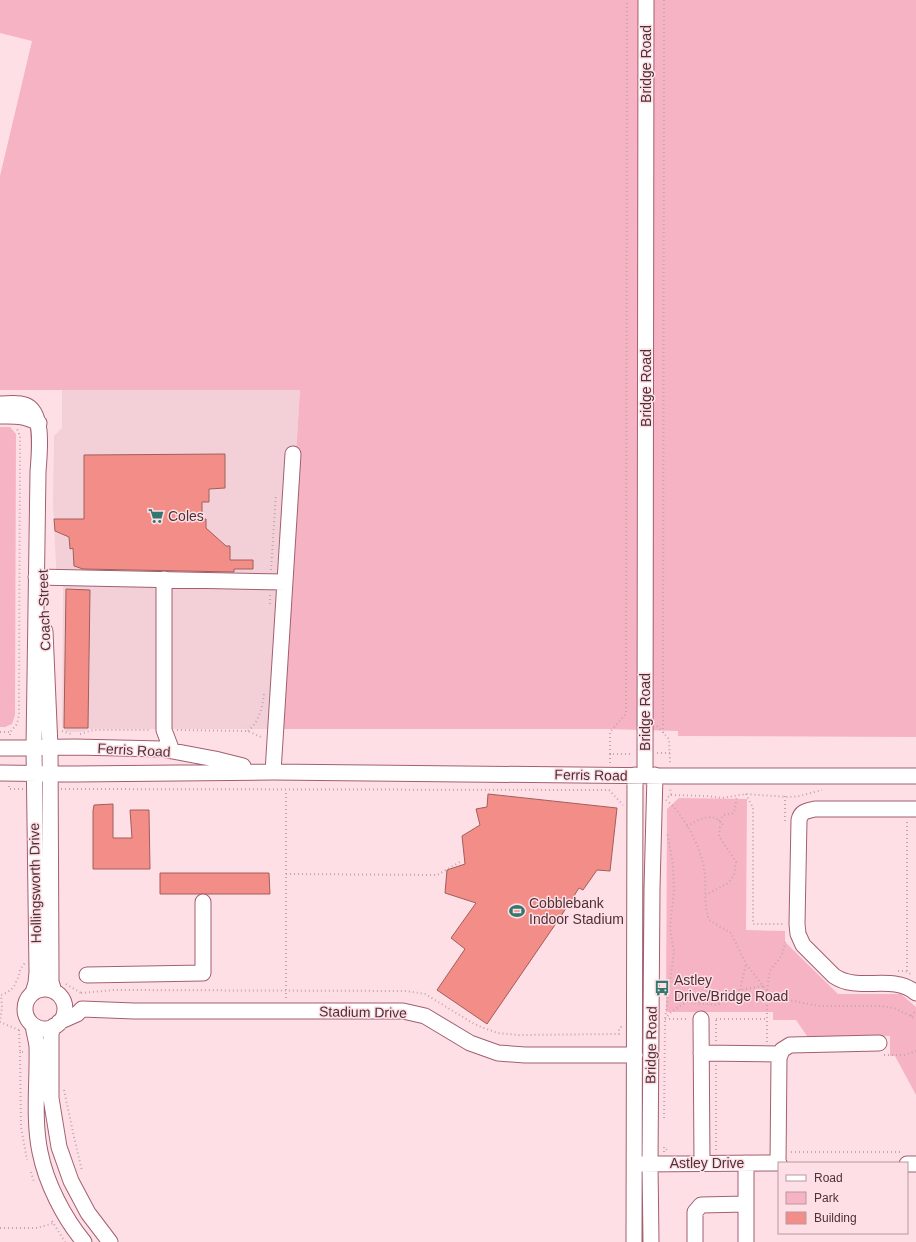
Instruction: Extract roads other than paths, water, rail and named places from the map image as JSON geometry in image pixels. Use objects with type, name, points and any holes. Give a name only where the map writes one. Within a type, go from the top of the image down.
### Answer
[{"type":"street","name":"Bridge Road","points":[[634,1242],[635,1055],[645,775],[646,0]]},
{"type":"street","points":[[0,404],[18,403],[26,405],[32,409],[39,423]]},
{"type":"street","points":[[0,416],[20,416],[29,418],[39,423]]},
{"type":"street","name":"Coach Street","points":[[39,423],[38,472],[40,577],[50,748],[50,774]]},
{"type":"street","points":[[269,772],[278,581],[293,454]]},
{"type":"street","points":[[40,577],[278,581]]},
{"type":"street","name":"Coach Street","points":[[34,773],[40,577]]},
{"type":"street","points":[[164,579],[164,730],[172,752]]},
{"type":"street","points":[[146,749],[164,730]]},
{"type":"street","name":"Ferris Road","points":[[0,748],[34,747],[162,750],[269,772]]},
{"type":"street","name":"Ferris Road","points":[[0,773],[269,772],[916,776]]},
{"type":"street","name":"Hollingsworth Drive","points":[[33,993],[37,972],[34,773]]},
{"type":"street","name":"Hollingsworth Drive","points":[[50,774],[51,982],[56,993]]},
{"type":"street","name":"Bridge Road","points":[[645,775],[652,888],[650,1164],[651,1242]]},
{"type":"street","points":[[913,982],[897,984],[854,984],[839,979],[834,976],[803,945],[791,924],[799,820],[802,812],[815,809],[914,815]]},
{"type":"street","points":[[87,975],[203,973],[203,902]]},
{"type":"street","points":[[26,1027],[44,1028],[57,1024],[77,1014],[82,1009],[76,1003],[56,993],[43,989],[29,996],[25,1006],[27,1016],[26,1027],[37,1044],[37,1125],[40,1152],[46,1176],[68,1219],[84,1242]]},
{"type":"street","points":[[56,993],[62,1000],[64,1006],[64,1011],[52,1033],[51,1044],[51,1098],[59,1146],[71,1181],[84,1207],[110,1242]]},
{"type":"street","name":"Stadium Drive","points":[[82,1009],[134,1011],[403,1011],[425,1016],[470,1043],[498,1053],[525,1055],[635,1055]]},
{"type":"street","points":[[701,1019],[708,1054],[702,1164]]},
{"type":"street","points":[[708,1054],[774,1054],[790,1045],[879,1043]]},
{"type":"street","points":[[774,1054],[779,1058],[779,1162]]},
{"type":"street","name":"Astley Drive","points":[[635,1163],[778,1163]]},
{"type":"street","points":[[746,1163],[746,1242]]},
{"type":"street","points":[[695,1242],[695,1212],[701,1205],[746,1204]]},
{"type":"street","points":[[68,1219],[84,1207]]},
{"type":"place","name":"Coles","points":[[156,516]]},
{"type":"place","name":"Cobblebank Indoor Stadium","points":[[517,911]]},
{"type":"place","name":"Astley Drive/Bridge Road","points":[[662,988]]}]
